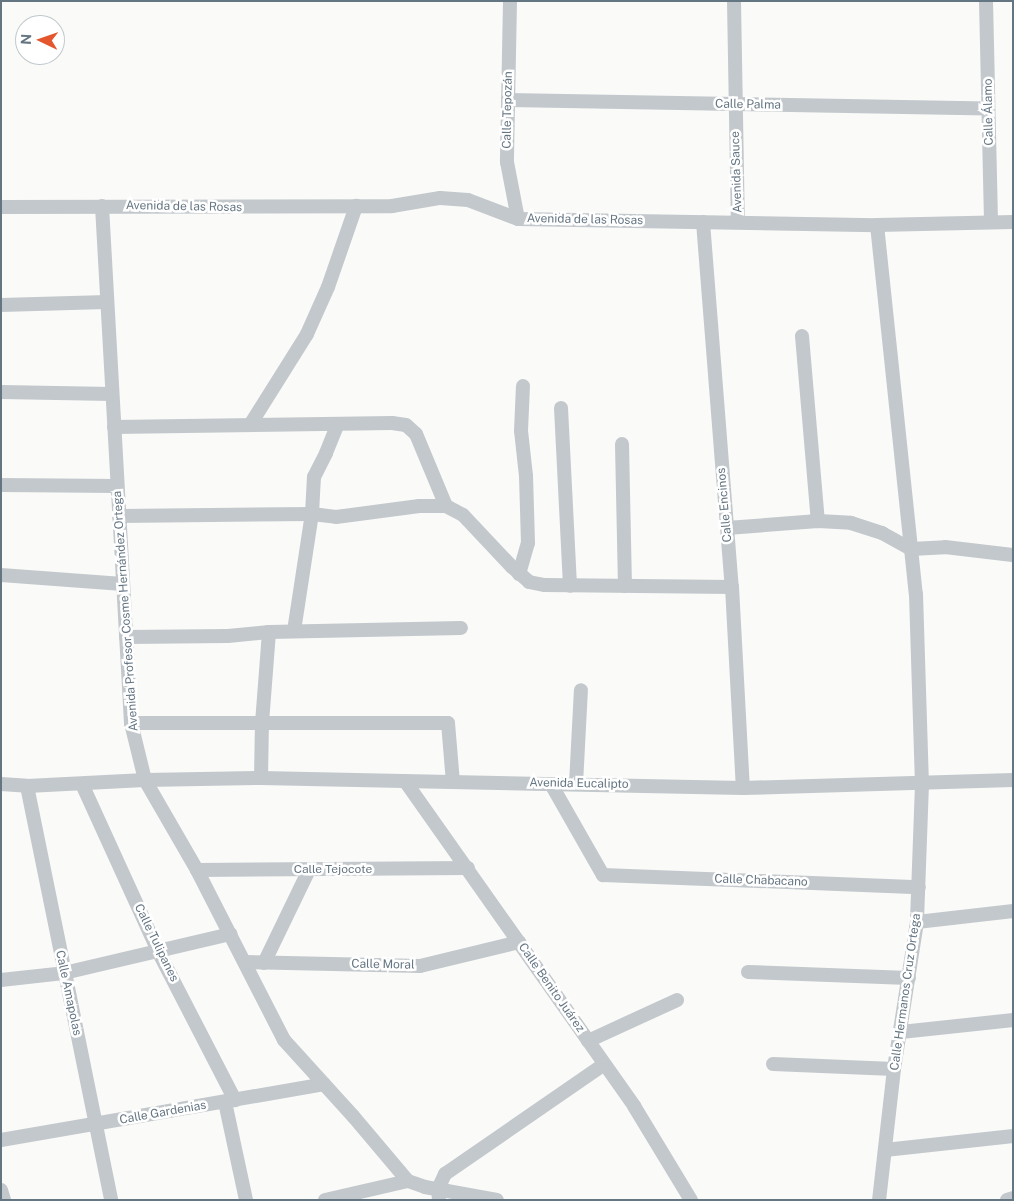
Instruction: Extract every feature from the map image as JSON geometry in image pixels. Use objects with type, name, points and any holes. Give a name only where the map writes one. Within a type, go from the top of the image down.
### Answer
[{"type":"street","name":"Calle Tepozán","points":[[510,1],[507,162],[518,219]]},
{"type":"street","name":"Avenida Sauce","points":[[734,1],[738,222]]},
{"type":"street","name":"Calle Álamo","points":[[986,1],[991,222]]},
{"type":"street","name":"Calle Palma","points":[[508,100],[988,108]]},
{"type":"street","name":"Avenida de las Rosas","points":[[1,207],[392,206],[440,198],[468,200],[518,219],[877,225],[1013,222]]},
{"type":"street","name":"Avenida Profesor Cosme Hernández Ortega","points":[[102,206],[131,724],[145,780],[197,870],[284,1040],[408,1181]]},
{"type":"street","points":[[250,425],[307,334],[328,287],[356,206]]},
{"type":"street","name":"Calle Encinos","points":[[703,222],[732,587],[743,788]]},
{"type":"street","name":"Calle Hermanos Cruz Ortega","points":[[877,225],[916,594],[922,784],[917,922],[894,1069],[879,1200]]},
{"type":"street","points":[[1,305],[107,302]]},
{"type":"street","points":[[802,336],[818,521]]},
{"type":"street","points":[[519,574],[528,543],[526,476],[521,431],[523,386]]},
{"type":"street","points":[[1,392],[112,394]]},
{"type":"street","points":[[561,408],[570,586]]},
{"type":"street","points":[[294,631],[312,514],[314,477],[338,424]]},
{"type":"street","points":[[114,427],[406,425],[416,434],[446,506]]},
{"type":"street","points":[[622,444],[625,586]]},
{"type":"street","points":[[1,485],[117,486]]},
{"type":"street","points":[[119,516],[312,514],[336,517],[419,506],[446,506],[462,515],[529,582],[545,586],[732,587]]},
{"type":"street","points":[[727,528],[818,521],[851,523],[882,533],[912,549],[945,547],[1013,555]]},
{"type":"street","points":[[1,575],[123,584]]},
{"type":"street","points":[[126,637],[228,636],[294,631],[461,628]]},
{"type":"street","points":[[261,778],[262,723],[269,632]]},
{"type":"street","points":[[576,784],[582,690]]},
{"type":"street","points":[[131,724],[448,723],[453,782]]},
{"type":"street","name":"Avenida Eucalipto","points":[[1,784],[27,786],[145,780],[261,778],[743,788],[1013,780]]},
{"type":"street","name":"Calle Benito Juárez","points":[[405,781],[468,868],[603,1065],[634,1106],[691,1200]]},
{"type":"street","name":"Calle Tulipanes","points":[[82,784],[158,951],[230,1101],[246,1200]]},
{"type":"street","name":"Calle Chabacano","points":[[551,784],[603,875],[919,887]]},
{"type":"street","name":"Calle Amapolas","points":[[27,786],[111,1200]]},
{"type":"street","name":"Calle Tejocote","points":[[197,870],[468,868]]},
{"type":"street","points":[[264,963],[309,870]]},
{"type":"street","points":[[917,922],[1013,911]]},
{"type":"street","points":[[1,980],[64,973],[230,934]]},
{"type":"street","name":"Calle Moral","points":[[245,962],[420,966],[519,942]]},
{"type":"street","points":[[748,972],[909,978]]},
{"type":"street","points":[[588,1041],[676,1000]]},
{"type":"street","points":[[901,1032],[1013,1020]]},
{"type":"street","points":[[773,1064],[894,1069]]},
{"type":"street","points":[[439,1195],[444,1174],[603,1065]]},
{"type":"street","name":"Calle Gardenias","points":[[1,1140],[324,1084]]},
{"type":"street","points":[[885,1150],[1013,1136]]},
{"type":"street","points":[[325,1200],[408,1181],[439,1195],[497,1200]]},
{"type":"street","points":[[1,1190],[4,1200]]},
{"type":"street","points":[[1007,1200],[1013,1198]]}]
